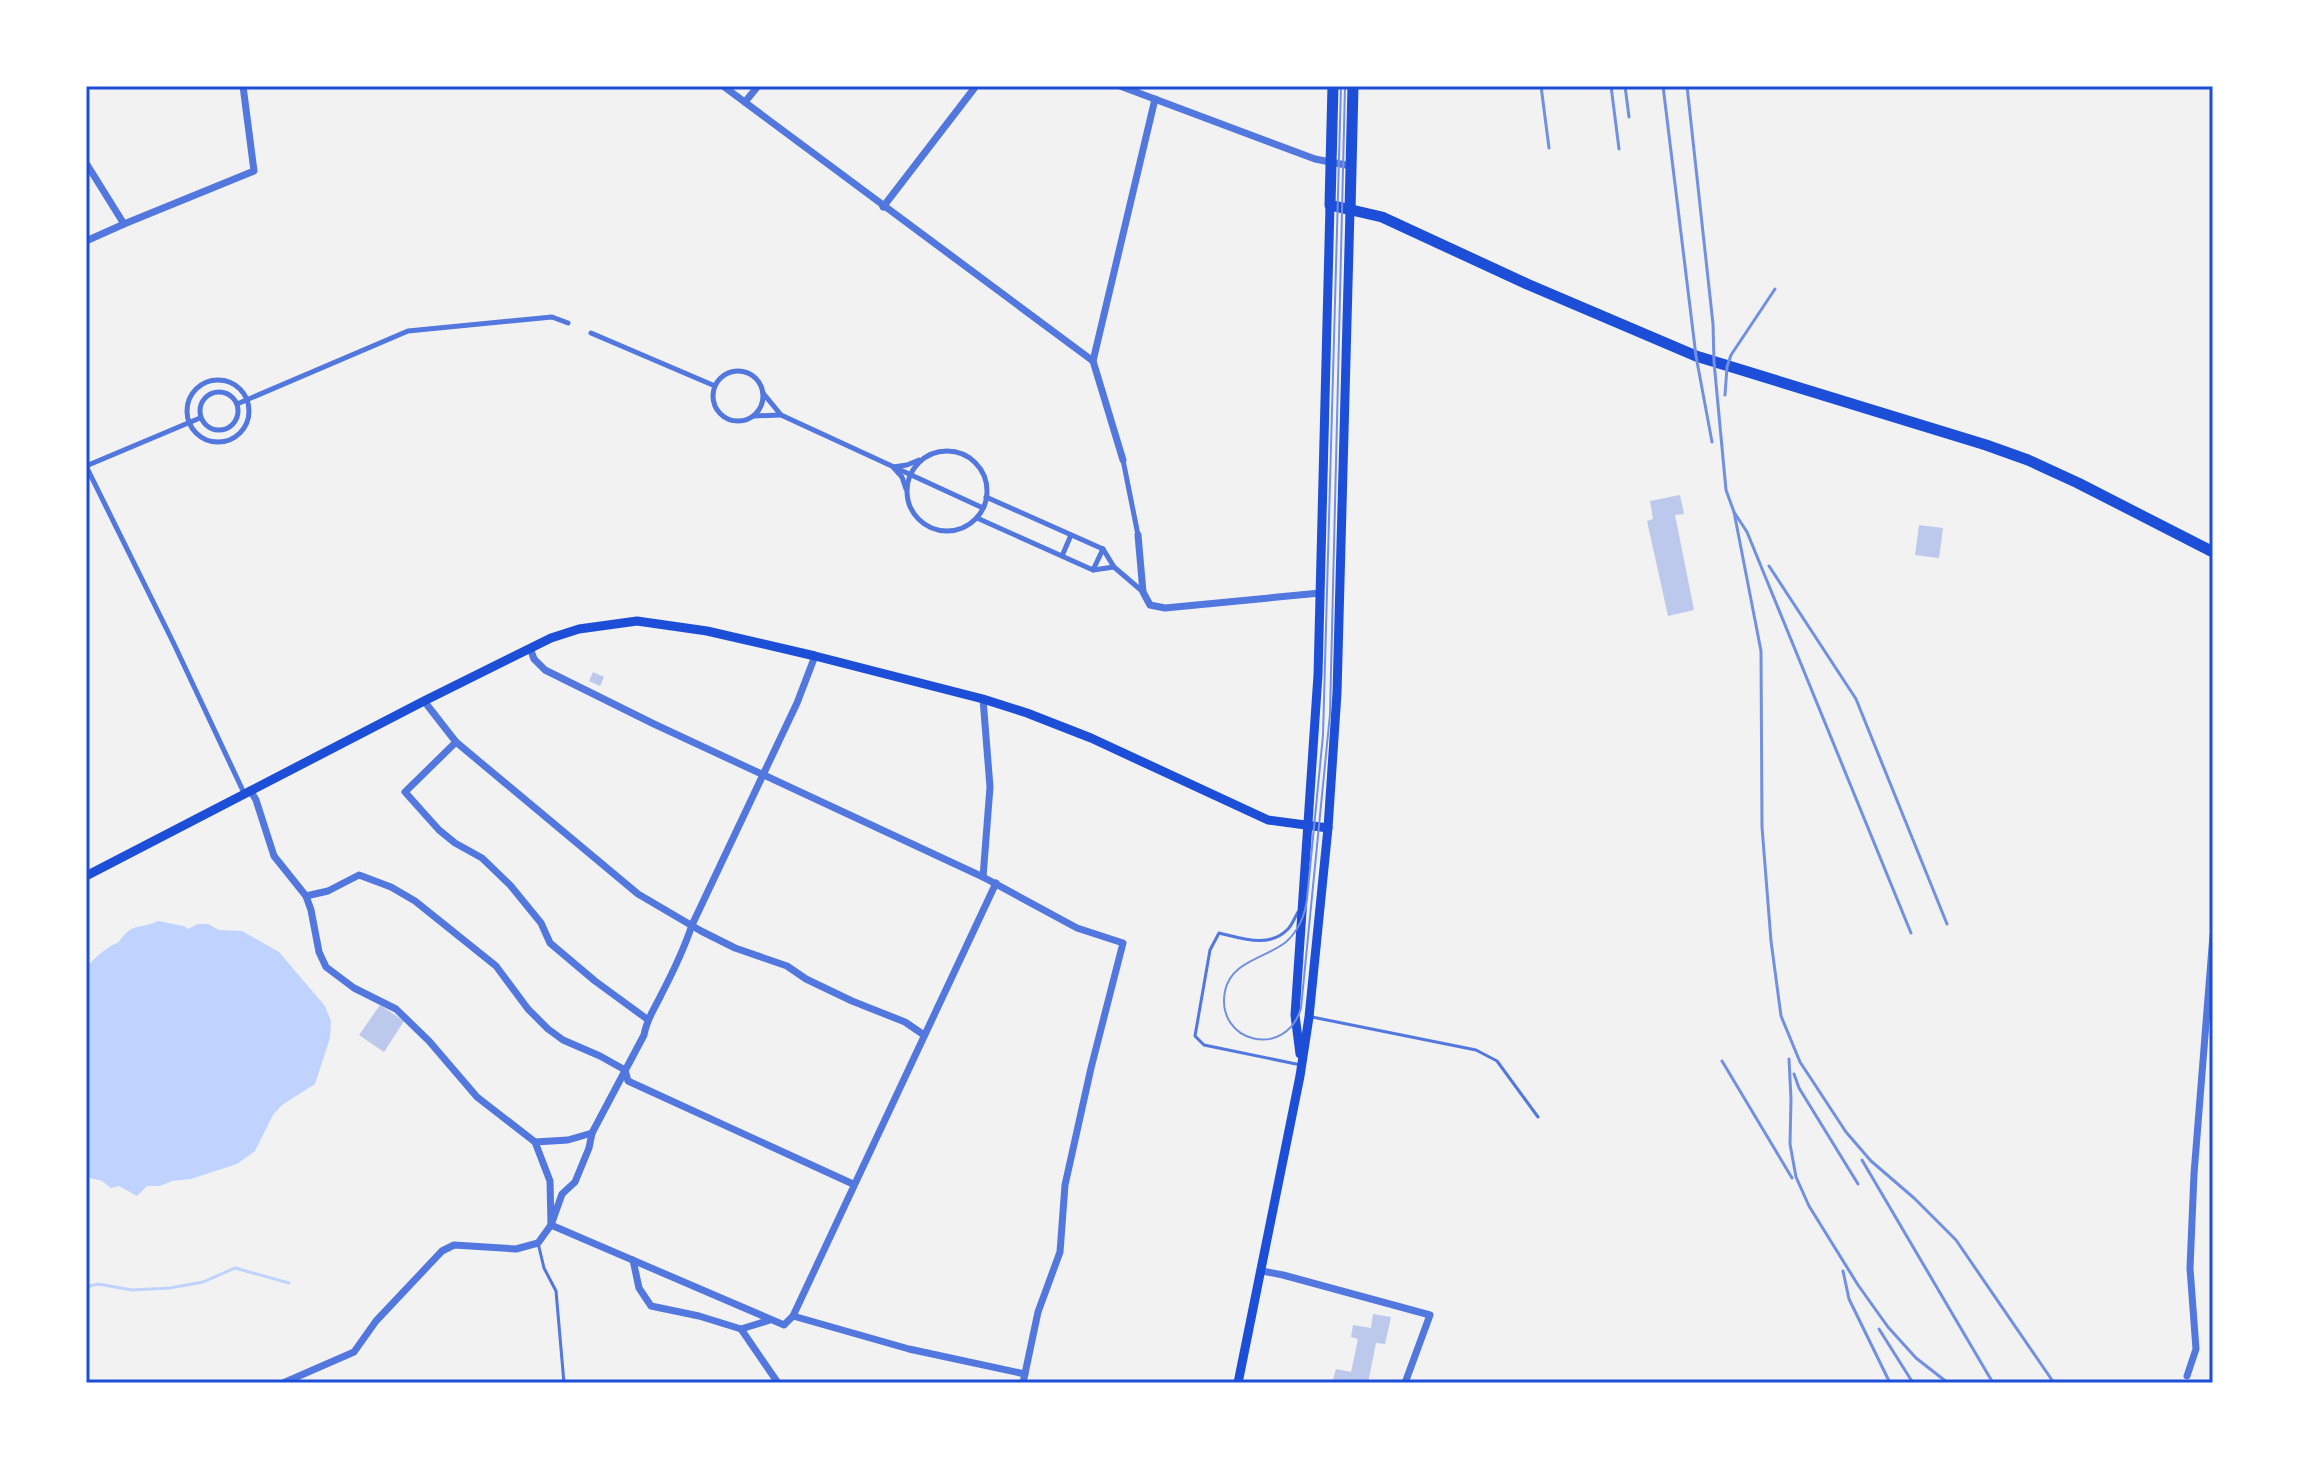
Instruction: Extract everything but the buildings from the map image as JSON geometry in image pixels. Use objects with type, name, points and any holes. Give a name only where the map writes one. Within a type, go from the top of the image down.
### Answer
[{"type":"highway","points":[[1333,86],[1330,205],[1382,217],[1527,284],[1696,356],[2028,460],[2213,552]]},
{"type":"highway","points":[[1350,210],[1353,86]]},
{"type":"main road","points":[[1302,1065],[1295,1015],[1318,675],[1330,205]]},
{"type":"main road","points":[[1238,1383],[1302,1065],[1328,828],[1337,693],[1350,210]]},
{"type":"main road","points":[[86,876],[551,638],[579,629],[637,621],[707,631],[983,699],[1091,738],[1268,820],[1328,828]]},
{"type":"street","points":[[86,241],[254,171],[243,86]]},
{"type":"street","points":[[723,86],[1093,361]]},
{"type":"street","points":[[745,102],[758,86]]},
{"type":"street","points":[[883,207],[976,86]]},
{"type":"street","points":[[1120,86],[1331,163],[1351,166]]},
{"type":"street","points":[[1143,592],[1138,535],[1123,460],[1093,361],[1155,99]]},
{"type":"street","points":[[86,163],[124,224]]},
{"type":"street","points":[[237,404],[408,331],[552,317],[568,323]]},
{"type":"street","points":[[591,333],[715,386]]},
{"type":"street","points":[[753,416],[761,406],[762,387],[754,376],[742,371],[729,372],[715,386],[713,398],[723,415],[741,421],[753,416],[781,415]]},
{"type":"street","points":[[218,380],[233,384],[247,399],[249,411],[245,427],[230,440],[218,443],[203,439],[189,423],[187,412],[191,396],[206,383],[218,380]]},
{"type":"street","points":[[206,383],[210,393]]},
{"type":"street","points":[[210,393],[226,393],[237,404],[236,419],[226,429],[212,429],[200,418],[200,406],[210,393]]},
{"type":"street","points":[[763,393],[781,415],[983,508]]},
{"type":"street","points":[[200,418],[86,466],[247,791],[274,856],[306,896],[319,952],[326,967],[354,988],[396,1009],[429,1041],[477,1097],[535,1142],[550,1181],[551,1225]]},
{"type":"street","points":[[226,429],[230,440]]},
{"type":"street","points":[[943,451],[964,454],[985,477],[983,508],[977,518],[961,528],[950,531],[930,527],[914,514],[902,477],[893,467],[943,451]]},
{"type":"street","points":[[907,494],[911,474],[924,458]]},
{"type":"street","points":[[986,497],[1103,549],[1114,567],[1143,592],[1150,605],[1165,608],[1320,593]]},
{"type":"street","points":[[977,518],[1093,570],[1114,567]]},
{"type":"street","points":[[1062,556],[1071,535]]},
{"type":"street","points":[[1093,570],[1103,549]]},
{"type":"street","points":[[530,648],[534,659],[545,670],[996,883],[1077,928],[1123,943],[1065,1185],[1060,1252],[1038,1312],[1023,1383]]},
{"type":"street","points":[[283,1383],[354,1352],[376,1321],[442,1251],[454,1245],[516,1249],[538,1243],[551,1225],[562,1194],[575,1182],[592,1133],[644,1035],[647,1019],[685,946],[692,925],[797,703],[815,656]]},
{"type":"street","points":[[983,699],[990,787],[983,877]]},
{"type":"street","points":[[424,701],[456,742],[638,894],[735,948],[787,966],[806,979],[905,1022],[924,1035]]},
{"type":"street","points":[[456,742],[405,792],[439,830],[482,858],[510,885],[541,923],[550,943],[647,1019]]},
{"type":"street","points":[[306,896],[328,891],[359,875],[391,887],[415,901],[496,966],[528,1009],[563,1040],[625,1070],[628,1081],[853,1184]]},
{"type":"street","points":[[551,1225],[784,1325],[793,1316],[996,883]]},
{"type":"street","points":[[2187,1376],[2196,1349],[2191,1253],[2194,1174],[2213,935]]},
{"type":"street","points":[[535,1142],[568,1140],[592,1133]]},
{"type":"street","points":[[633,1260],[639,1288],[651,1306],[741,1329],[770,1320]]},
{"type":"street","points":[[1262,1271],[1430,1315],[1405,1383]]},
{"type":"street","points":[[793,1316],[875,1341],[1025,1374]]},
{"type":"street","points":[[741,1329],[778,1383]]},
{"type":"lane","points":[[1302,905],[1288,929],[1272,940],[1257,941],[1219,933],[1210,950],[1195,1036],[1204,1045],[1302,1065]]},
{"type":"lane","points":[[1309,1017],[1476,1050],[1497,1061],[1538,1117]]},
{"type":"lane","points":[[538,1243],[544,1268],[556,1291],[564,1383]]},
{"type":"water","points":[[158,921],[188,929],[198,924],[208,924],[219,930],[242,931],[279,952],[325,1006],[331,1021],[330,1038],[315,1084],[282,1105],[273,1115],[255,1151],[237,1164],[191,1179],[147,1186],[137,1196],[119,1186],[111,1188],[102,1181],[86,1177],[86,968],[128,932]]},
{"type":"waterway","points":[[86,1287],[98,1284],[132,1290],[170,1288],[203,1282],[235,1268],[289,1283]]},
{"type":"tram line","points":[[1341,86],[1323,735],[1303,917],[1286,942],[1234,973],[1225,991],[1225,1009],[1231,1023],[1241,1033],[1254,1038],[1268,1039],[1281,1035],[1293,1024],[1301,1008],[1330,714],[1345,86]]},
{"type":"railway","points":[[1541,86],[1549,148]]},
{"type":"railway","points":[[1611,86],[1619,149]]},
{"type":"railway","points":[[1625,86],[1629,117]]},
{"type":"railway","points":[[1663,86],[1696,356],[1712,442]]},
{"type":"railway","points":[[1687,86],[1713,324],[1726,490],[1734,512],[1747,532],[1911,933]]},
{"type":"railway","points":[[1725,395],[1731,355],[1775,289]]},
{"type":"railway","points":[[1734,512],[1761,651],[1762,827],[1771,941],[1781,1016],[1800,1062],[1846,1132],[1871,1161],[1956,1240],[2054,1383]]},
{"type":"railway","points":[[1769,566],[1856,699],[1947,924]]},
{"type":"railway","points":[[1789,1059],[1790,1144],[1796,1177],[1809,1206],[1888,1327],[1916,1358],[1948,1383]]},
{"type":"railway","points":[[1722,1061],[1792,1178]]},
{"type":"railway","points":[[1794,1074],[1799,1088],[1858,1184]]},
{"type":"railway","points":[[1862,1160],[1993,1383]]},
{"type":"railway","points":[[1843,1271],[1849,1299],[1890,1383]]},
{"type":"railway","points":[[1879,1329],[1913,1383]]}]
